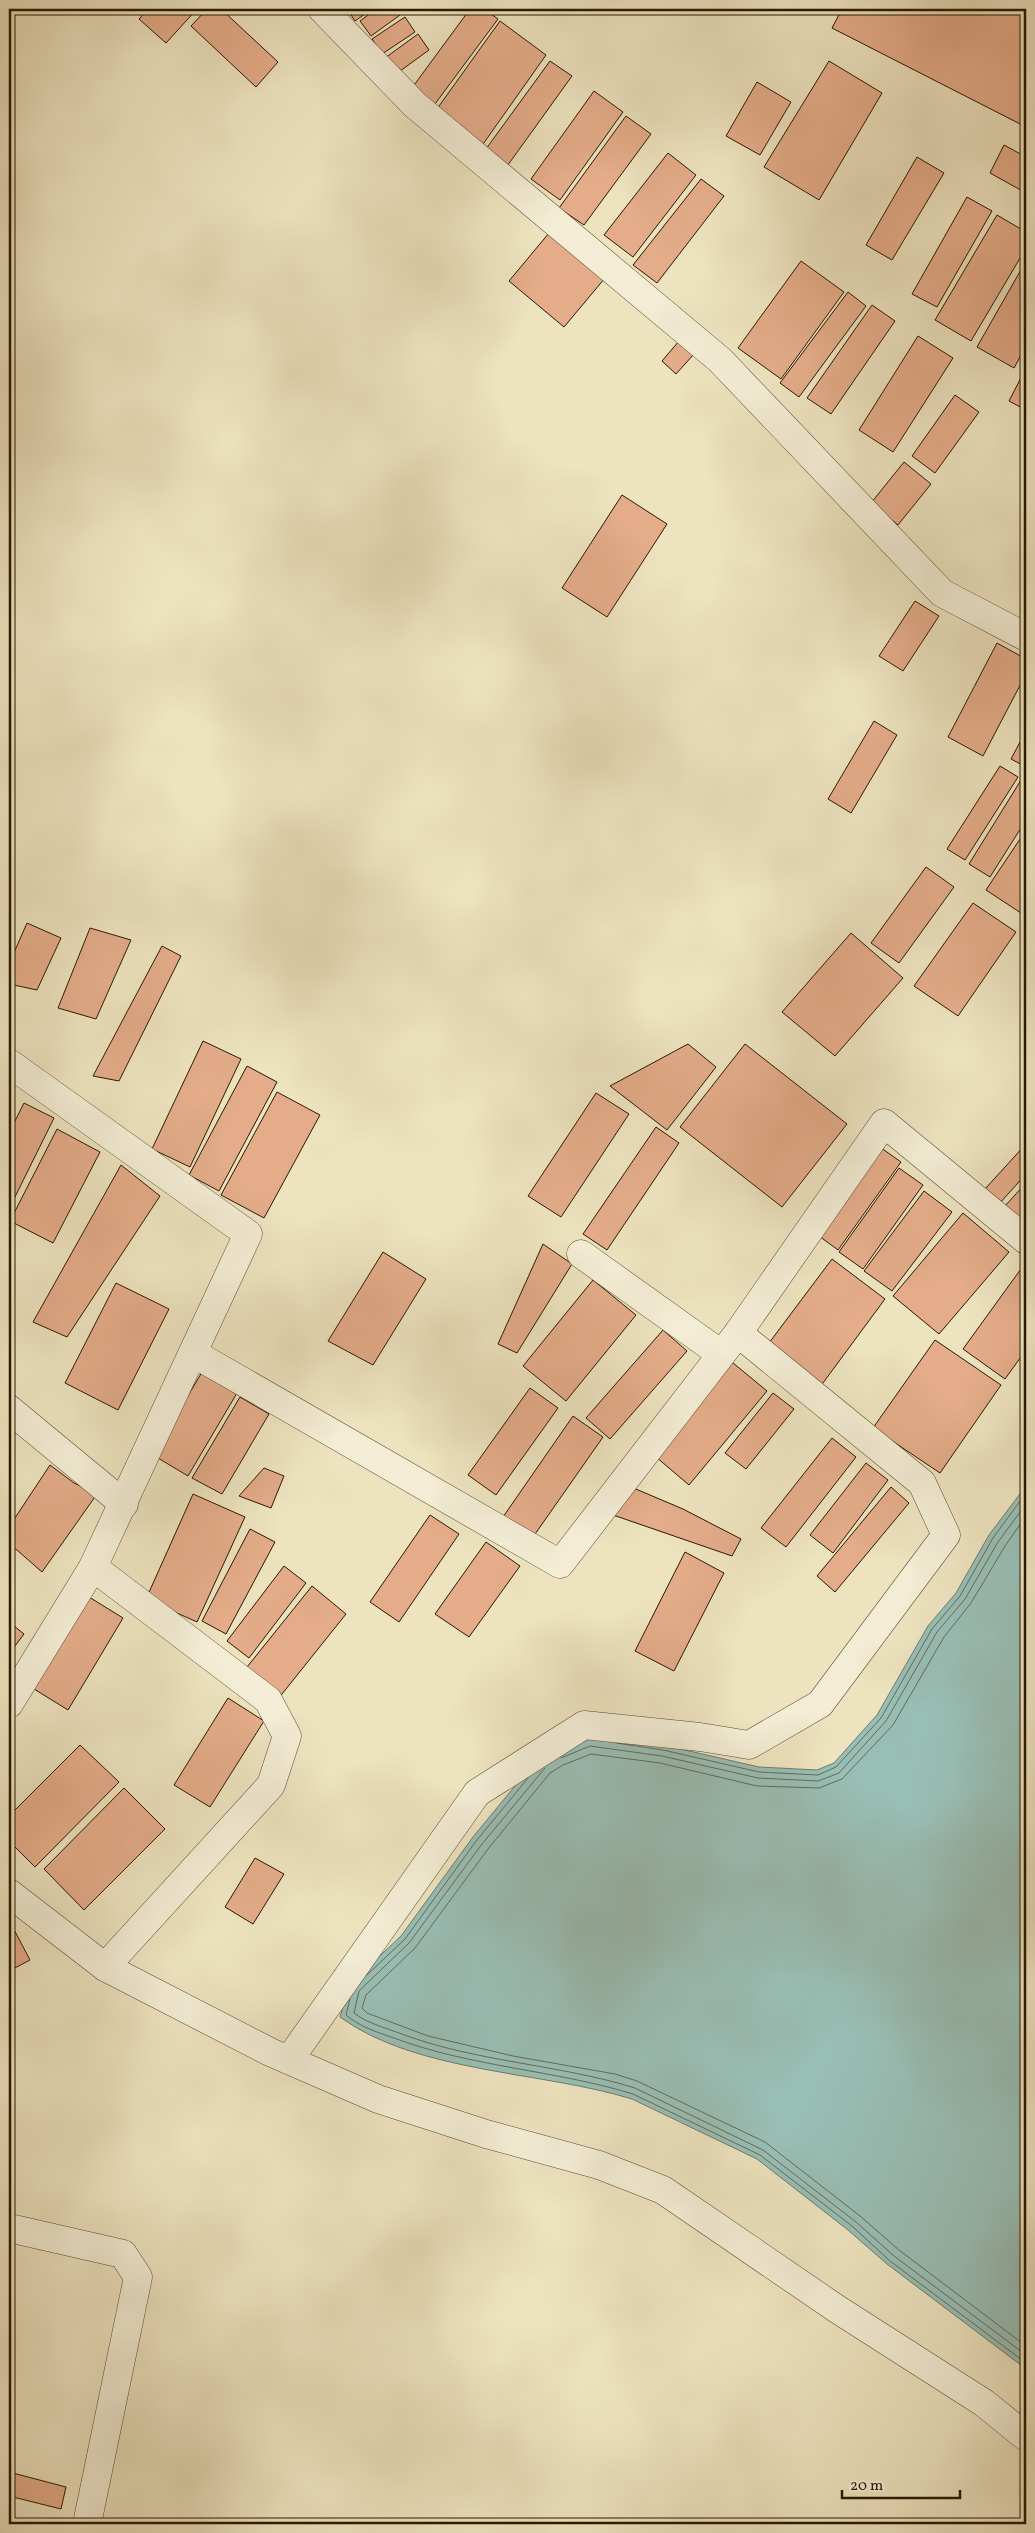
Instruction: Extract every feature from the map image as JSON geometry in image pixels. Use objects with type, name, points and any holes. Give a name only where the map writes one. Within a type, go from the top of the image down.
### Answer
[{"type":"street","points":[[322,9],[415,106],[720,360],[942,593],[1026,636]]},
{"type":"street","points":[[9,1063],[248,1234],[124,1504],[93,1567],[9,1704]]},
{"type":"street","points":[[193,1353],[560,1564],[729,1343],[884,1123],[1026,1240]]},
{"type":"street","points":[[290,2060],[477,1793],[584,1725],[700,1736],[749,1745],[820,1704],[946,1535],[922,1483],[729,1343],[581,1254]]},
{"type":"street","points":[[9,1408],[124,1504]]},
{"type":"street","points":[[93,1567],[268,1700],[287,1736],[271,1785],[105,1967]]},
{"type":"street","points":[[9,1893],[105,1967],[290,2060],[378,2099],[486,2134],[599,2165],[663,2190],[837,2309],[984,2403],[1026,2437]]},
{"type":"street","points":[[9,2228],[123,2254],[138,2277],[87,2524]]},
{"type":"water","points":[[1026,1486],[1026,2369],[887,2264],[848,2230],[757,2159],[632,2099],[559,2082],[442,2060],[405,2050],[371,2035],[340,2017],[349,1985],[401,1936],[473,1837],[538,1758],[589,1735],[663,1745],[759,1767],[817,1770],[834,1763],[877,1715],[928,1626],[956,1593],[989,1535]]},
{"type":"building","points":[[148,9],[197,9],[166,43],[139,19]]},
{"type":"building","points":[[207,9],[221,9],[278,62],[256,87],[191,26]]},
{"type":"building","points":[[347,9],[372,9],[355,21]]},
{"type":"building","points":[[376,9],[395,9],[400,15],[371,36],[360,21]]},
{"type":"building","points":[[470,9],[484,9],[498,19],[432,108],[409,92]]},
{"type":"building","points":[[842,9],[1026,9],[1026,127],[832,28]]},
{"type":"building","points":[[405,17],[415,32],[382,54],[372,39]]},
{"type":"building","points":[[500,21],[546,55],[481,147],[434,113]]},
{"type":"building","points":[[418,34],[429,50],[396,74],[385,58]]},
{"type":"building","points":[[550,61],[572,76],[505,169],[483,153]]},
{"type":"building","points":[[829,61],[882,93],[819,200],[764,167]]},
{"type":"building","points":[[757,82],[791,102],[760,155],[726,136]]},
{"type":"building","points":[[594,91],[623,112],[560,200],[531,179]]},
{"type":"building","points":[[626,116],[651,134],[584,225],[559,208]]},
{"type":"building","points":[[1004,145],[1026,157],[1026,193],[990,173]]},
{"type":"building","points":[[668,153],[696,175],[633,257],[604,235]]},
{"type":"building","points":[[917,157],[944,173],[892,260],[866,245]]},
{"type":"building","points":[[701,179],[724,196],[657,283],[633,265]]},
{"type":"building","points":[[967,197],[992,211],[937,307],[912,294]]},
{"type":"building","points":[[997,215],[1026,232],[1026,248],[971,341],[935,320]]},
{"type":"building","points":[[549,233],[605,278],[564,327],[509,281]]},
{"type":"building","points":[[801,261],[844,292],[781,379],[738,348]]},
{"type":"building","points":[[1026,261],[1026,346],[1014,368],[977,347]]},
{"type":"building","points":[[848,292],[866,306],[799,397],[780,383]]},
{"type":"building","points":[[872,305],[895,321],[831,414],[807,398]]},
{"type":"building","points":[[918,336],[953,358],[893,452],[859,430]]},
{"type":"building","points":[[679,341],[694,354],[676,374],[662,361]]},
{"type":"building","points":[[1026,368],[1026,410],[1009,401]]},
{"type":"building","points":[[955,395],[979,412],[935,473],[912,456]]},
{"type":"building","points":[[904,462],[931,484],[898,525],[871,503]]},
{"type":"building","points":[[622,495],[667,524],[607,617],[562,588]]},
{"type":"building","points":[[915,601],[939,616],[903,671],[879,656]]},
{"type":"building","points":[[997,643],[1026,659],[1026,674],[983,756],[948,737]]},
{"type":"building","points":[[874,721],[897,735],[851,813],[828,799]]},
{"type":"building","points":[[1026,731],[1026,767],[1011,759]]},
{"type":"building","points":[[1000,766],[1018,777],[965,860],[947,849]]},
{"type":"building","points":[[1026,772],[1026,820],[990,877],[969,864]]},
{"type":"building","points":[[1026,830],[1026,912],[1024,915],[986,890]]},
{"type":"building","points":[[926,867],[954,887],[899,963],[871,943]]},
{"type":"building","points":[[973,903],[1016,932],[958,1016],[914,986]]},
{"type":"building","points":[[27,923],[61,938],[37,990],[9,984],[9,964]]},
{"type":"building","points":[[90,928],[131,940],[96,1019],[58,1008]]},
{"type":"building","points":[[851,933],[903,978],[835,1056],[782,1012]]},
{"type":"building","points":[[162,946],[181,956],[119,1081],[93,1076]]},
{"type":"building","points":[[203,1041],[241,1059],[190,1167],[152,1149]]},
{"type":"building","points":[[688,1044],[716,1067],[667,1130],[610,1086]]},
{"type":"building","points":[[745,1044],[847,1124],[782,1207],[680,1127]]},
{"type":"building","points":[[247,1066],[277,1082],[219,1191],[189,1175]]},
{"type":"building","points":[[277,1092],[320,1115],[264,1218],[221,1195]]},
{"type":"building","points":[[596,1093],[629,1114],[561,1217],[528,1196]]},
{"type":"building","points":[[24,1103],[54,1118],[9,1209],[9,1133]]},
{"type":"building","points":[[656,1127],[679,1143],[607,1250],[583,1234]]},
{"type":"building","points":[[57,1129],[100,1152],[53,1243],[10,1221]]},
{"type":"building","points":[[1026,1144],[1026,1174],[999,1204],[984,1190]]},
{"type":"building","points":[[877,1145],[901,1162],[838,1250],[815,1233]]},
{"type":"building","points":[[121,1165],[160,1196],[67,1337],[33,1322]]},
{"type":"building","points":[[899,1168],[923,1185],[863,1269],[839,1252]]},
{"type":"building","points":[[1026,1183],[1026,1226],[1004,1207]]},
{"type":"building","points":[[924,1191],[952,1212],[892,1291],[864,1271]]},
{"type":"building","points":[[963,1213],[1009,1252],[939,1334],[893,1296]]},
{"type":"building","points":[[543,1244],[572,1264],[517,1353],[498,1344]]},
{"type":"building","points":[[383,1252],[426,1279],[373,1365],[328,1341]]},
{"type":"building","points":[[832,1259],[885,1299],[820,1387],[766,1347]]},
{"type":"building","points":[[1026,1262],[1026,1350],[1005,1379],[963,1349]]},
{"type":"building","points":[[593,1280],[636,1315],[566,1401],[523,1366]]},
{"type":"building","points":[[116,1283],[169,1309],[118,1410],[65,1383]]},
{"type":"building","points":[[663,1330],[687,1351],[610,1439],[586,1418]]},
{"type":"building","points":[[935,1340],[1001,1385],[940,1473],[873,1428]]},
{"type":"building","points":[[727,1358],[767,1391],[689,1485],[649,1451]]},
{"type":"building","points":[[202,1372],[237,1393],[188,1476],[153,1455]]},
{"type":"building","points":[[530,1388],[558,1408],[496,1495],[468,1475]]},
{"type":"building","points":[[773,1393],[794,1409],[746,1469],[725,1453]]},
{"type":"building","points":[[240,1397],[269,1414],[222,1494],[192,1478]]},
{"type":"building","points":[[573,1416],[603,1437],[533,1537],[503,1517]]},
{"type":"building","points":[[832,1438],[856,1457],[786,1547],[761,1528]]},
{"type":"building","points":[[866,1463],[888,1480],[833,1553],[810,1535]]},
{"type":"building","points":[[50,1465],[74,1483],[97,1494],[42,1572],[9,1543],[9,1527]]},
{"type":"building","points":[[264,1468],[284,1476],[271,1508],[239,1496]]},
{"type":"building","points":[[624,1484],[683,1509],[741,1539],[732,1556],[613,1515]]},
{"type":"building","points":[[891,1487],[909,1503],[835,1592],[817,1576]]},
{"type":"building","points":[[193,1494],[245,1517],[197,1622],[146,1599]]},
{"type":"building","points":[[430,1515],[459,1534],[399,1622],[370,1602]]},
{"type":"building","points":[[250,1529],[275,1542],[226,1634],[202,1621]]},
{"type":"building","points":[[486,1542],[520,1566],[469,1637],[435,1614]]},
{"type":"building","points":[[685,1552],[724,1573],[674,1671],[635,1651]]},
{"type":"building","points":[[284,1566],[306,1583],[249,1658],[227,1641]]},
{"type":"building","points":[[312,1586],[346,1614],[278,1699],[243,1672]]},
{"type":"building","points":[[89,1597],[123,1618],[68,1710],[34,1689]]},
{"type":"building","points":[[9,1622],[24,1634],[9,1654]]},
{"type":"building","points":[[228,1698],[264,1721],[210,1807],[174,1785]]},
{"type":"building","points":[[80,1745],[119,1782],[35,1867],[9,1841],[9,1816]]},
{"type":"building","points":[[124,1788],[165,1829],[84,1910],[44,1869]]},
{"type":"building","points":[[255,1858],[284,1874],[253,1924],[225,1907]]},
{"type":"building","points":[[9,1920],[30,1960],[9,1971]]},
{"type":"building","points":[[9,2472],[66,2487],[61,2509],[9,2496]]}]
